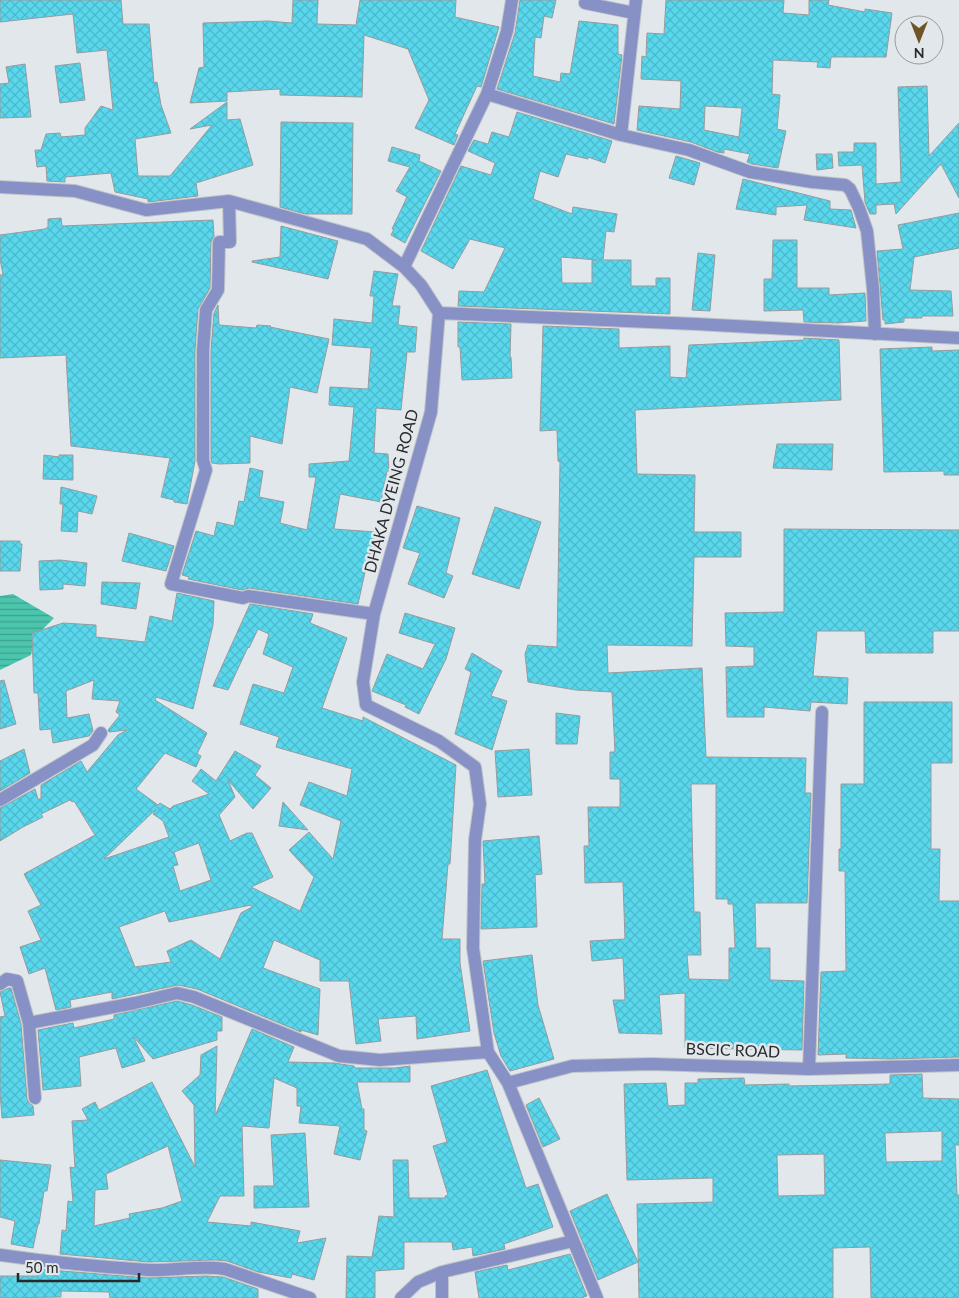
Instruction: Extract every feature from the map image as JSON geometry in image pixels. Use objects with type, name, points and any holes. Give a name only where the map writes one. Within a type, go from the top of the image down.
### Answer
[{"type":"street","points":[[404,267],[488,94],[507,31],[512,0]]},
{"type":"street","points":[[586,3],[635,6],[621,135]]},
{"type":"street","points":[[488,94],[621,135],[689,150],[750,172],[812,182],[845,185],[850,189],[867,231],[875,334]]},
{"type":"street","points":[[0,187],[75,191],[146,210],[229,201],[367,239],[404,267],[421,285],[439,313],[959,338]]},
{"type":"street","points":[[229,201],[230,242],[219,242],[218,290],[206,310],[203,360],[204,460],[206,470],[170,584],[243,598],[248,596],[374,614]]},
{"type":"street","name":"DHAKA DYEING ROAD","points":[[439,313],[430,412],[374,614],[363,682],[366,705],[439,741],[475,767],[480,804],[475,840],[473,948],[488,1052],[508,1083],[596,1298]]},
{"type":"street","points":[[809,1068],[822,712]]},
{"type":"street","points":[[0,800],[93,746],[101,733]]},
{"type":"street","points":[[0,984],[7,979],[17,980],[29,1022],[35,1098]]},
{"type":"street","points":[[29,1022],[135,1003],[178,993],[339,1056],[380,1060],[488,1052]]},
{"type":"street","name":"BSCIC ROAD","points":[[508,1083],[572,1066],[651,1064],[809,1068],[959,1066]]},
{"type":"street","points":[[401,1298],[418,1282],[442,1272],[573,1241]]},
{"type":"street","points":[[0,1255],[151,1270],[199,1266],[214,1267],[310,1298]]},
{"type":"street","points":[[442,1272],[442,1298]]},
{"type":"shaded area","points":[[13,594],[54,618],[35,637],[31,655],[0,670],[0,596]]},
{"type":"building","points":[[0,0],[121,0],[123,24],[149,24],[154,83],[157,82],[161,105],[171,133],[135,139],[138,176],[170,176],[212,125],[190,129],[227,102],[227,120],[240,119],[253,165],[196,183],[198,196],[148,202],[148,199],[115,192],[111,173],[65,177],[65,182],[47,181],[46,166],[37,167],[35,150],[41,150],[46,134],[60,133],[61,137],[85,135],[85,128],[101,106],[113,110],[107,50],[77,53],[73,14],[0,22]]},
{"type":"building","points":[[293,0],[318,0],[317,24],[356,25],[360,0],[456,0],[455,17],[499,27],[481,87],[477,86],[455,134],[458,135],[454,145],[415,128],[429,100],[408,49],[364,35],[362,97],[280,95],[280,89],[227,92],[227,101],[190,103],[199,68],[204,67],[203,23],[268,21],[292,23]]},
{"type":"building","points":[[520,0],[556,0],[552,18],[544,16],[541,38],[535,37],[533,76],[560,82],[561,73],[570,74],[579,21],[618,25],[618,54],[622,55],[614,124],[497,89],[515,33]]},
{"type":"building","points":[[666,0],[784,0],[783,13],[809,15],[809,0],[829,0],[828,5],[865,12],[865,9],[892,13],[886,57],[831,57],[830,68],[817,67],[818,62],[773,60],[772,94],[780,95],[777,129],[786,131],[778,168],[747,162],[750,154],[724,149],[724,153],[717,152],[691,142],[637,130],[639,106],[680,109],[681,81],[641,79],[642,56],[646,57],[647,33],[664,34]],"holes":[[[705,106],[742,108],[739,137],[704,130]]]},
{"type":"building","points":[[80,63],[85,100],[60,103],[55,66]]},
{"type":"building","points":[[25,64],[31,117],[0,118],[0,84],[9,83],[6,67]]},
{"type":"building","points":[[927,86],[929,156],[959,123],[959,198],[941,164],[896,214],[894,204],[876,205],[876,214],[870,214],[865,202],[862,165],[839,166],[838,152],[854,152],[854,143],[876,143],[876,184],[901,182],[898,87]]},
{"type":"building","points":[[517,112],[612,141],[605,163],[588,157],[588,159],[566,154],[558,177],[540,171],[533,199],[572,214],[573,207],[617,214],[614,232],[606,231],[603,260],[631,260],[631,286],[656,286],[656,278],[670,278],[670,314],[458,306],[459,291],[484,292],[505,248],[470,239],[453,269],[421,251],[461,166],[491,175],[495,163],[468,151],[474,140],[488,144],[492,132],[509,137]],"holes":[[[561,257],[597,260],[592,260],[592,283],[562,283]]]},
{"type":"building","points":[[281,122],[353,123],[352,214],[305,214],[280,207]]},
{"type":"building","points":[[392,147],[420,155],[419,161],[441,171],[405,243],[391,235],[407,197],[396,191],[410,167],[388,161]]},
{"type":"building","points":[[816,154],[832,154],[833,168],[817,170]]},
{"type":"building","points":[[676,156],[700,163],[694,185],[669,178]]},
{"type":"building","points":[[743,179],[830,201],[830,209],[851,210],[856,228],[804,220],[807,205],[776,207],[776,215],[736,209]]},
{"type":"building","points":[[959,213],[959,248],[914,257],[910,290],[951,291],[953,316],[904,318],[904,322],[885,324],[885,320],[883,320],[877,251],[903,249],[898,225]]},
{"type":"building","points":[[61,218],[62,226],[213,220],[214,236],[211,242],[210,288],[198,309],[195,350],[195,461],[187,504],[161,497],[170,458],[71,446],[66,355],[0,358],[0,275],[3,275],[0,259],[0,235],[45,229],[48,227],[48,219]]},
{"type":"building","points":[[281,226],[338,241],[328,279],[252,262],[280,257]]},
{"type":"building","points":[[773,240],[797,240],[797,288],[829,288],[829,295],[865,293],[866,321],[838,323],[804,322],[803,310],[764,311],[764,279],[772,279]]},
{"type":"building","points":[[698,253],[715,255],[710,311],[692,310]]},
{"type":"building","points":[[374,271],[398,274],[392,306],[400,306],[398,325],[417,327],[415,352],[407,352],[401,410],[376,408],[374,453],[388,454],[389,471],[387,471],[381,502],[340,494],[334,529],[376,532],[358,604],[249,588],[242,590],[188,579],[189,577],[182,575],[196,531],[214,536],[217,522],[234,526],[239,501],[244,502],[250,468],[263,471],[259,497],[284,502],[280,523],[307,530],[316,477],[309,477],[309,464],[349,461],[354,407],[329,405],[330,387],[368,389],[371,348],[332,345],[334,319],[372,323],[374,296],[370,296]]},
{"type":"building","points":[[218,305],[219,325],[256,328],[257,325],[271,326],[329,339],[317,393],[290,387],[282,444],[250,436],[250,463],[219,464],[212,463],[211,459],[211,350],[214,313]]},
{"type":"building","points":[[458,322],[511,324],[510,357],[512,378],[462,380],[460,347],[458,347]]},
{"type":"building","points":[[543,326],[619,329],[619,348],[670,346],[670,377],[686,378],[689,345],[804,340],[804,338],[839,340],[841,400],[635,410],[637,474],[695,475],[694,532],[741,532],[741,557],[694,557],[692,646],[607,645],[608,673],[702,668],[706,757],[806,758],[805,793],[811,793],[807,903],[755,903],[756,948],[770,948],[770,980],[804,981],[802,1050],[685,1048],[685,993],[659,995],[662,1034],[619,1033],[613,1000],[625,1000],[623,958],[592,961],[590,941],[625,939],[623,882],[585,883],[584,846],[589,846],[588,807],[620,807],[620,779],[610,779],[610,752],[615,752],[612,692],[576,690],[528,682],[525,654],[528,645],[557,647],[560,462],[558,461],[557,430],[540,431]],"holes":[[[691,784],[716,784],[716,899],[728,899],[728,904],[733,904],[735,948],[729,948],[729,980],[689,979],[687,955],[701,955],[700,912],[694,912]]]},
{"type":"building","points":[[932,347],[932,351],[959,350],[959,475],[944,475],[944,471],[884,472],[880,349]]},
{"type":"building","points":[[777,444],[833,444],[832,470],[773,468]]},
{"type":"building","points":[[44,455],[59,457],[59,455],[73,455],[73,480],[43,479]]},
{"type":"building","points":[[61,487],[97,496],[92,514],[78,511],[77,532],[61,531],[63,504],[60,504]]},
{"type":"building","points":[[417,506],[460,518],[446,573],[453,576],[444,598],[408,584],[420,553],[403,548]]},
{"type":"building","points":[[495,507],[541,522],[519,589],[472,574]]},
{"type":"building","points":[[784,529],[959,530],[959,631],[933,631],[933,653],[866,653],[865,631],[817,631],[813,676],[848,678],[847,704],[811,702],[810,711],[764,707],[764,717],[727,717],[726,667],[754,666],[754,647],[726,646],[725,613],[784,612]]},
{"type":"building","points":[[129,533],[174,546],[166,571],[122,561]]},
{"type":"building","points":[[0,541],[20,541],[20,544],[22,544],[20,571],[0,571]]},
{"type":"building","points":[[60,560],[87,563],[85,586],[63,584],[63,589],[40,590],[39,561]]},
{"type":"building","points":[[102,582],[140,583],[136,609],[101,604]]},
{"type":"building","points":[[177,593],[214,601],[213,625],[193,709],[156,697],[155,700],[207,733],[197,754],[201,756],[196,767],[165,753],[136,789],[158,805],[160,803],[170,809],[173,806],[209,794],[192,781],[201,769],[216,781],[235,751],[261,766],[255,775],[271,788],[253,809],[228,780],[235,797],[219,815],[230,841],[247,833],[252,833],[273,877],[251,887],[300,911],[314,877],[289,850],[309,832],[333,859],[341,821],[300,805],[309,782],[347,796],[352,769],[276,747],[279,737],[240,724],[253,684],[284,693],[293,667],[263,654],[269,634],[258,629],[228,690],[213,686],[250,604],[313,614],[310,623],[347,638],[322,708],[363,721],[363,717],[456,765],[450,864],[448,864],[442,939],[460,939],[460,963],[470,1031],[417,1039],[416,1016],[378,1019],[381,1041],[356,1044],[349,981],[320,981],[320,960],[274,940],[263,968],[320,989],[318,1035],[301,1030],[301,1032],[197,989],[178,985],[112,999],[112,992],[70,1000],[71,1007],[56,1010],[45,968],[29,974],[20,947],[41,940],[28,911],[41,905],[24,874],[95,835],[74,801],[70,800],[41,814],[43,817],[0,841],[0,808],[35,789],[38,799],[41,799],[41,785],[81,761],[87,772],[118,735],[127,730],[109,732],[108,730],[120,715],[116,712],[120,701],[92,699],[94,680],[66,691],[67,718],[89,714],[93,731],[89,736],[53,743],[51,729],[40,730],[38,693],[34,693],[32,633],[63,623],[96,625],[96,637],[145,642],[150,616],[172,621]],"holes":[[[156,809],[153,814],[163,821],[169,837],[104,859]],[[199,843],[211,880],[180,891],[173,866],[178,865],[174,852]],[[251,905],[252,907],[241,913],[220,959],[191,940],[167,951],[171,962],[135,967],[119,927],[165,911],[169,922]]]},
{"type":"building","points":[[405,613],[455,628],[446,659],[419,714],[405,707],[406,705],[372,691],[387,654],[423,669],[435,644],[399,633]]},
{"type":"building","points":[[472,653],[502,671],[491,696],[507,701],[492,750],[455,734],[471,672],[465,669]]},
{"type":"building","points":[[4,680],[16,724],[0,729],[0,681]]},
{"type":"building","points":[[864,702],[952,702],[952,763],[931,763],[931,849],[940,849],[939,901],[959,901],[959,1057],[890,1059],[846,1058],[846,1054],[818,1055],[821,972],[846,971],[845,871],[839,871],[841,784],[864,784]]},
{"type":"building","points":[[556,713],[580,716],[577,744],[556,744]]},
{"type":"building","points":[[24,749],[30,773],[0,791],[0,761]]},
{"type":"building","points":[[529,749],[532,795],[498,797],[495,751]]},
{"type":"building","points":[[283,802],[308,830],[279,826]]},
{"type":"building","points":[[539,836],[542,874],[535,875],[537,927],[481,929],[482,884],[485,884],[483,841]]},
{"type":"building","points":[[532,955],[538,1005],[554,1059],[510,1071],[501,1056],[494,1033],[483,961]]},
{"type":"building","points":[[11,988],[21,1024],[27,1099],[33,1106],[34,1115],[2,1118],[0,1093],[0,1017],[5,1016],[0,992]]},
{"type":"building","points":[[177,1001],[222,1017],[222,1031],[217,1031],[217,1040],[153,1059],[133,1036],[145,1061],[122,1068],[116,1048],[79,1057],[81,1086],[43,1090],[38,1030],[73,1023],[74,1028],[114,1019],[114,1015]]},
{"type":"building","points":[[252,1029],[294,1047],[288,1062],[334,1063],[354,1066],[355,1068],[410,1066],[410,1082],[357,1082],[362,1109],[364,1109],[364,1130],[367,1131],[360,1160],[334,1154],[340,1126],[299,1123],[301,1106],[297,1106],[297,1088],[274,1078],[269,1128],[242,1126],[244,1196],[220,1196],[207,1222],[251,1226],[251,1222],[300,1231],[297,1243],[326,1238],[314,1280],[292,1274],[291,1278],[258,1272],[227,1261],[149,1262],[60,1254],[62,1230],[66,1231],[68,1201],[73,1202],[70,1167],[75,1168],[72,1121],[88,1120],[82,1109],[95,1102],[99,1110],[152,1082],[195,1167],[194,1105],[182,1091],[200,1075],[201,1055],[217,1046],[215,1116]],"holes":[[[168,1146],[182,1201],[162,1208],[129,1214],[130,1218],[94,1226],[95,1190],[108,1189],[106,1174]]]},
{"type":"building","points":[[487,1070],[526,1188],[538,1184],[553,1227],[504,1244],[505,1249],[473,1256],[472,1247],[453,1250],[452,1242],[404,1242],[404,1269],[375,1271],[375,1298],[346,1298],[347,1256],[372,1257],[379,1216],[394,1217],[393,1160],[408,1160],[409,1198],[445,1198],[448,1195],[433,1146],[447,1142],[431,1086]]},
{"type":"building","points":[[922,1074],[923,1098],[959,1099],[959,1145],[955,1145],[957,1195],[959,1195],[959,1298],[871,1298],[870,1247],[833,1248],[833,1298],[639,1298],[637,1204],[713,1202],[713,1178],[627,1180],[624,1084],[666,1083],[668,1106],[685,1105],[685,1083],[698,1083],[698,1079],[744,1078],[745,1085],[890,1084],[890,1075]],"holes":[[[942,1131],[942,1161],[886,1162],[885,1133]],[[824,1154],[825,1195],[778,1196],[777,1155]]]},
{"type":"building","points":[[539,1098],[560,1139],[543,1147],[526,1105]]},
{"type":"building","points":[[305,1133],[309,1207],[254,1208],[254,1186],[274,1186],[271,1135]]},
{"type":"building","points":[[0,1160],[51,1165],[47,1191],[44,1191],[33,1248],[11,1244],[15,1221],[0,1217]]},
{"type":"building","points":[[607,1194],[638,1262],[598,1280],[570,1211]]},
{"type":"building","points":[[570,1254],[587,1296],[581,1298],[479,1298],[475,1272],[507,1265],[508,1270]]},
{"type":"building","points":[[38,1269],[148,1278],[223,1277],[258,1289],[258,1298],[110,1298],[109,1292],[61,1291],[61,1297],[0,1298],[0,1276],[38,1276]]}]
